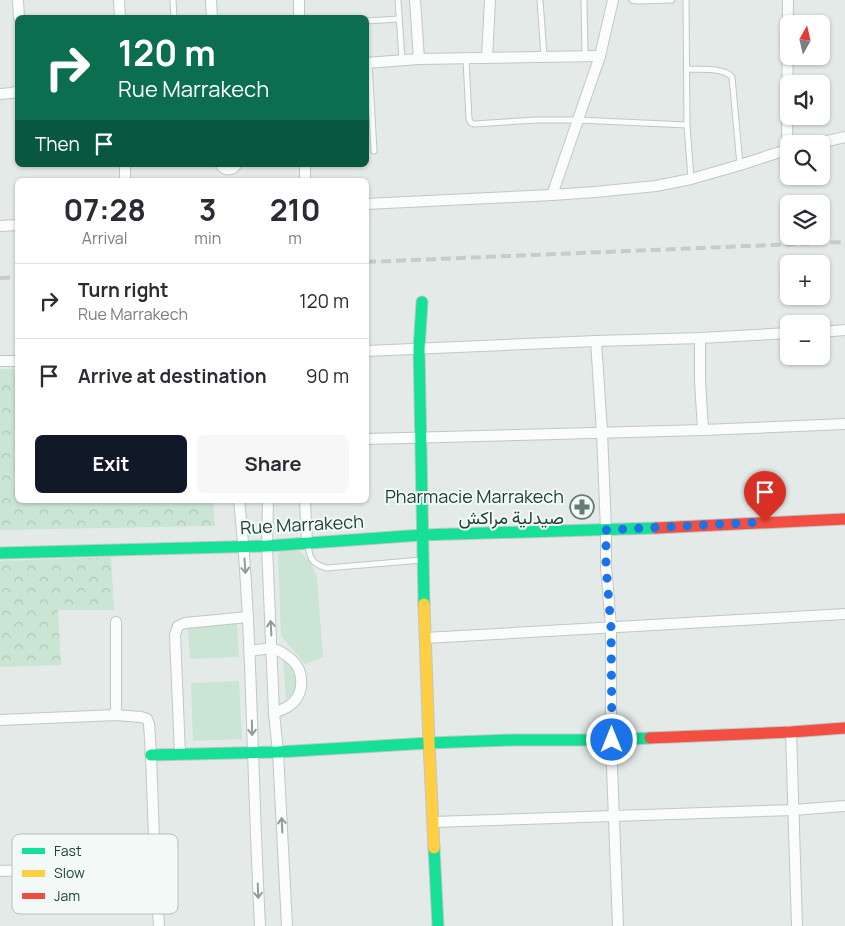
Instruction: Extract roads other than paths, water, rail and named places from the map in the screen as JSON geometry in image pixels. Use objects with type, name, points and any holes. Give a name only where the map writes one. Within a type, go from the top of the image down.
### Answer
[{"type":"street","points":[[18,0],[19,15]]},
{"type":"street","points":[[119,0],[120,15]]},
{"type":"street","points":[[211,0],[212,15]]},
{"type":"street","points":[[299,0],[299,15]]},
{"type":"street","points":[[415,0],[419,59]]},
{"type":"street","points":[[487,58],[490,0]]},
{"type":"street","points":[[552,195],[600,56],[613,0]]},
{"type":"street","points":[[788,0],[788,135]]},
{"type":"street","points":[[369,63],[419,59],[600,56]]},
{"type":"street","points":[[0,94],[15,92]]},
{"type":"street","points":[[830,140],[845,137]]},
{"type":"street","points":[[369,204],[552,195],[656,186],[740,165],[780,152]]},
{"type":"street","points":[[222,167],[232,170],[234,167]]},
{"type":"street","points":[[0,226],[15,224]]},
{"type":"street","points":[[422,302],[418,350],[422,535],[429,743],[438,926]]},
{"type":"street","points":[[830,331],[845,330]]},
{"type":"street","points":[[369,351],[780,334]]},
{"type":"street","points":[[700,338],[702,430]]},
{"type":"street","points":[[596,341],[602,432],[606,566],[611,627],[612,740],[618,926]]},
{"type":"street","points":[[0,361],[15,361]]},
{"type":"street","points":[[369,439],[702,430],[845,424]]},
{"type":"street","points":[[238,503],[244,546],[250,651],[260,926]]},
{"type":"street","points":[[268,503],[267,546],[274,713],[278,752],[287,926]]},
{"type":"street","points":[[305,503],[308,543]]},
{"type":"street","name":"Rue Marrakech","points":[[0,553],[267,546],[422,535],[606,530],[845,518]]},
{"type":"street","points":[[425,638],[845,614]]},
{"type":"street","points":[[180,754],[175,635],[178,626],[185,623],[248,618]]},
{"type":"street","points":[[116,622],[116,715]]},
{"type":"street","points":[[250,651],[272,649],[282,652],[297,664],[301,672],[300,690],[297,697],[290,705],[274,713]]},
{"type":"street","points":[[0,720],[116,715],[147,719],[152,754],[154,834]]},
{"type":"street","points":[[152,754],[278,752],[513,740],[612,740],[845,728]]},
{"type":"street","points":[[791,732],[797,926]]},
{"type":"street","points":[[434,822],[614,817],[793,810],[845,806]]},
{"type":"lane","points":[[173,0],[174,15]]},
{"type":"lane","points":[[398,0],[402,60]]},
{"type":"lane","points":[[540,0],[544,56]]},
{"type":"lane","points":[[584,0],[585,56]]},
{"type":"lane","points":[[632,0],[672,0]]},
{"type":"lane","points":[[686,0],[687,125],[691,178]]},
{"type":"lane","points":[[369,21],[399,19]]},
{"type":"lane","points":[[466,58],[469,119],[474,124],[538,120],[578,120],[687,125]]},
{"type":"lane","points":[[687,69],[719,70],[726,72],[732,77],[740,165]]},
{"type":"lane","points":[[369,78],[374,151]]},
{"type":"lane","points":[[308,543],[310,556],[314,562],[319,566],[327,568],[423,560]]},
{"type":"railway","points":[[369,262],[845,242]]},
{"type":"railway","points":[[0,278],[15,277]]},
{"type":"place","name":"Pharmacie Marrakech صيدلية مراكش","points":[[582,507]]}]
